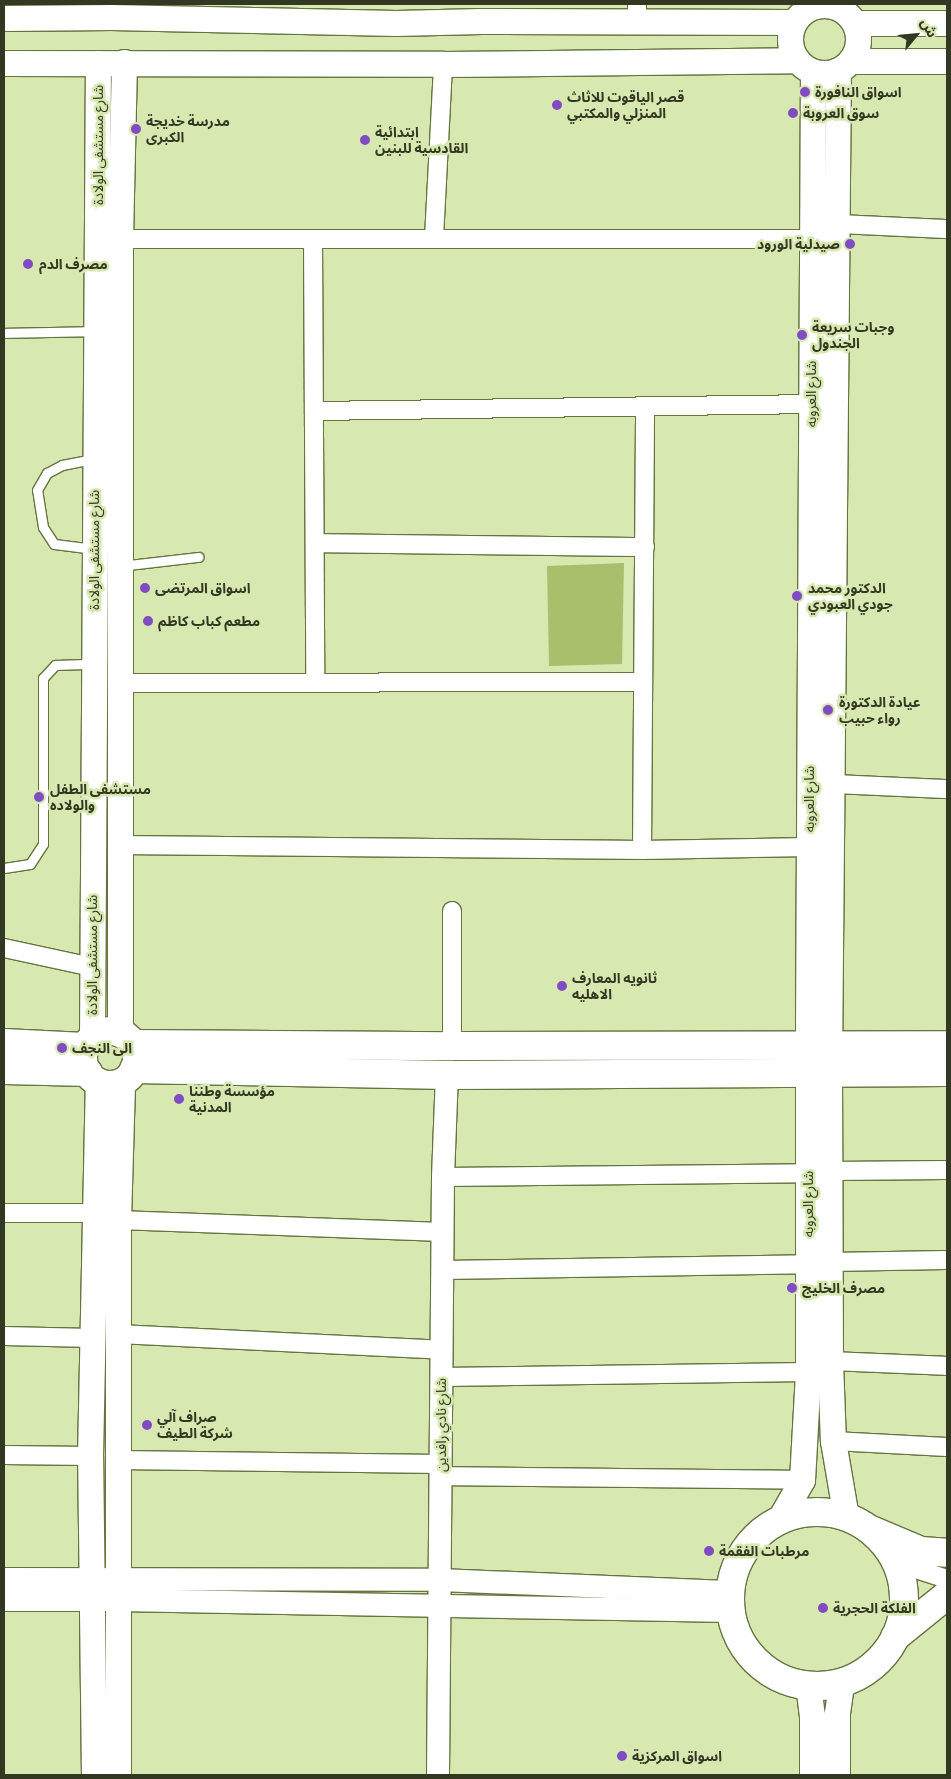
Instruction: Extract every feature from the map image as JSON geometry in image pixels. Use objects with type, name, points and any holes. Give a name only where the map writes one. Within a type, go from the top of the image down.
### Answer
[{"type":"main road","points":[[4,18],[112,10],[340,23],[396,23],[481,21],[637,13],[805,11],[820,5],[845,11],[947,23]]},
{"type":"main road","points":[[805,11],[791,38],[793,54],[805,66]]},
{"type":"main road","points":[[845,11],[857,30],[857,46],[845,66]]},
{"type":"main road","points":[[340,23],[354,31],[357,44],[355,55],[342,63]]},
{"type":"main road","points":[[388,62],[375,54],[372,44],[376,32],[396,23]]},
{"type":"main road","points":[[4,63],[388,62],[805,66],[825,74],[845,66],[947,60]]},
{"type":"main road","name":"شارع مستشفى الولادة","points":[[109,1058],[120,845],[120,239],[124,62]]},
{"type":"main road","name":"شارع مستشفى الولادة","points":[[98,63],[92,967],[109,1058]]},
{"type":"main road","name":"شارع العروبه","points":[[779,1520],[802,1480],[819,1367],[819,1058],[809,847],[812,239],[805,66]]},
{"type":"main road","name":"شارع العروبه","points":[[819,1058],[832,784],[836,224],[845,66]]},
{"type":"main road","points":[[94,516],[120,518]]},
{"type":"main road","points":[[4,1043],[109,1058],[447,1075],[819,1058],[947,1045]]},
{"type":"main road","points":[[4,1070],[109,1058],[452,1046],[819,1058],[947,1072]]},
{"type":"main road","points":[[94,1775],[90,1456],[94,1213],[109,1058]]},
{"type":"main road","points":[[109,1058],[118,1220],[118,1775]]},
{"type":"main road","name":"شارع العروبه","points":[[819,1367],[846,1517]]},
{"type":"main road","points":[[870,1530],[894,1562],[904,1582],[906,1596],[905,1610],[894,1638],[883,1656],[857,1676],[841,1683],[824,1686],[786,1678],[756,1659],[736,1631],[729,1602],[746,1548],[760,1532],[779,1520],[804,1513],[831,1512],[921,1551],[947,1553]]},
{"type":"main road","points":[[894,1638],[944,1601]]},
{"type":"main road","points":[[837,1775],[837,1714],[841,1683]]},
{"type":"main road","points":[[808,1684],[812,1715],[812,1775]]},
{"type":"street","points":[[434,238],[443,64]]},
{"type":"street","points":[[836,224],[947,229]]},
{"type":"street","points":[[120,239],[812,239]]},
{"type":"street","points":[[313,240],[315,683]]},
{"type":"street","points":[[314,411],[645,408],[811,404]]},
{"type":"street","points":[[642,850],[645,408]]},
{"type":"street","points":[[315,544],[645,547]]},
{"type":"street","points":[[120,682],[643,682]]},
{"type":"street","points":[[832,784],[947,789]]},
{"type":"street","points":[[120,845],[642,850],[809,847]]},
{"type":"street","points":[[452,910],[452,1046]]},
{"type":"street","points":[[4,948],[92,967]]},
{"type":"street","name":"شارع نادي رافدين","points":[[438,1775],[438,1605],[440,1580],[443,1232],[447,1075]]},
{"type":"street","points":[[444,1178],[947,1170]]},
{"type":"street","points":[[4,1213],[94,1213]]},
{"type":"street","points":[[118,1220],[443,1232]]},
{"type":"street","points":[[443,1270],[947,1260]]},
{"type":"street","points":[[118,1334],[442,1350]]},
{"type":"street","points":[[4,1336],[93,1338]]},
{"type":"street","points":[[442,1377],[819,1367],[947,1366]]},
{"type":"street","points":[[833,1442],[947,1446]]},
{"type":"street","points":[[4,1455],[90,1456]]},
{"type":"street","points":[[117,1460],[802,1480]]},
{"type":"street","points":[[894,1562],[947,1579]]},
{"type":"street","points":[[4,1579],[91,1590]]},
{"type":"street","points":[[4,1600],[91,1590],[440,1580],[729,1602]]},
{"type":"street","points":[[118,1589],[438,1605],[729,1602]]},
{"type":"lane","points":[[4,333],[96,331]]},
{"type":"lane","points":[[94,459],[62,465],[47,473],[37,490],[43,526],[54,544],[94,549]]},
{"type":"lane","points":[[120,566],[198,557]]},
{"type":"lane","points":[[4,868],[30,864],[43,844],[43,678],[55,665],[94,664]]},
{"type":"green space","points":[[624,563],[622,664],[549,666],[547,566]]},
{"type":"place","name":"اسواق النافورة","points":[[805,92]]},
{"type":"place","name":"قصر الياقوت للاثاث المنزلي والمكتبي","points":[[557,105]]},
{"type":"place","name":"سوق العروبة","points":[[793,113]]},
{"type":"place","name":"مدرسة خديجة الكبرى","points":[[136,129]]},
{"type":"place","name":"ابتدائية القادسية للبنين","points":[[365,140]]},
{"type":"place","name":"صيدلية الورود","points":[[850,244]]},
{"type":"place","name":"مصرف الدم","points":[[28,264]]},
{"type":"place","name":"وجبات سريعة الجندول","points":[[802,335]]},
{"type":"place","name":"اسواق المرتضى","points":[[145,588]]},
{"type":"place","name":"الدكتور محمد جودي العبودي","points":[[797,596]]},
{"type":"place","name":"مطعم كباب كاظم","points":[[148,621]]},
{"type":"place","name":"عيادة الدكتورة رواء حبيب","points":[[828,710]]},
{"type":"place","name":"مستشفى الطفل والولاده","points":[[39,797]]},
{"type":"place","name":"ثانويه المعارف الاهليه","points":[[562,986]]},
{"type":"place","name":"الى النجف","points":[[62,1048]]},
{"type":"place","name":"مؤسسة وطننا المدنية","points":[[179,1099]]},
{"type":"place","name":"مصرف الخليج","points":[[792,1288]]},
{"type":"place","name":"صراف آلي شركة الطيف","points":[[147,1425]]},
{"type":"place","name":"مرطبات الفقمة","points":[[709,1551]]},
{"type":"place","name":"الفلكة الحجرية","points":[[823,1608]]},
{"type":"place","name":"اسواق المركزية","points":[[622,1756]]}]
